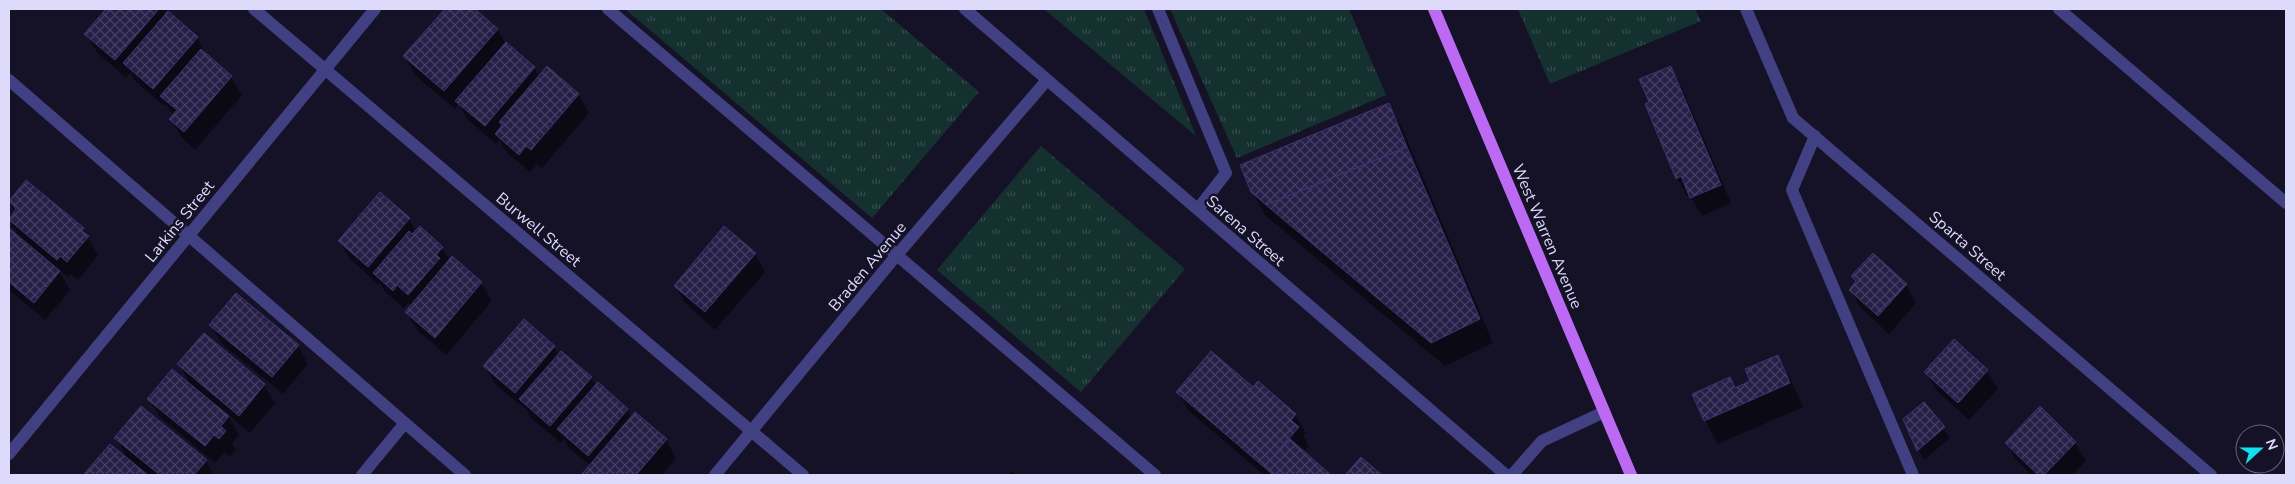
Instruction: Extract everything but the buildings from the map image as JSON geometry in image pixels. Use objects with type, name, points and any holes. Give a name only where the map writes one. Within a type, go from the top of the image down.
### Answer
[{"type":"main road","name":"West Warren Avenue","points":[[1434,9],[1630,475]]},
{"type":"street","name":"Burwell Street","points":[[254,9],[803,475]]},
{"type":"street","name":"Larkins Street","points":[[9,454],[375,9]]},
{"type":"street","points":[[608,9],[1155,475]]},
{"type":"street","name":"Sarena Street","points":[[965,9],[1506,475]]},
{"type":"street","points":[[1158,9],[1226,173],[1198,209]]},
{"type":"street","name":"Sparta Street","points":[[1746,9],[1793,118],[2211,475]]},
{"type":"street","points":[[2059,9],[2286,203]]},
{"type":"street","points":[[9,80],[465,475]]},
{"type":"street","name":"Braden Avenue","points":[[715,475],[896,256],[1047,80]]},
{"type":"street","points":[[1815,136],[1792,190],[1913,475]]},
{"type":"street","points":[[1512,475],[1542,441],[1604,412]]},
{"type":"street","points":[[362,475],[405,424]]},
{"type":"green space","points":[[625,9],[881,9],[979,92],[872,218]]},
{"type":"green space","points":[[1044,9],[1144,9],[1196,136]]},
{"type":"green space","points":[[1170,9],[1349,9],[1386,95],[1237,158]]},
{"type":"green space","points":[[1518,9],[1695,9],[1701,21],[1550,84]]},
{"type":"green space","points":[[1041,146],[1185,269],[1081,392],[937,270]]}]
